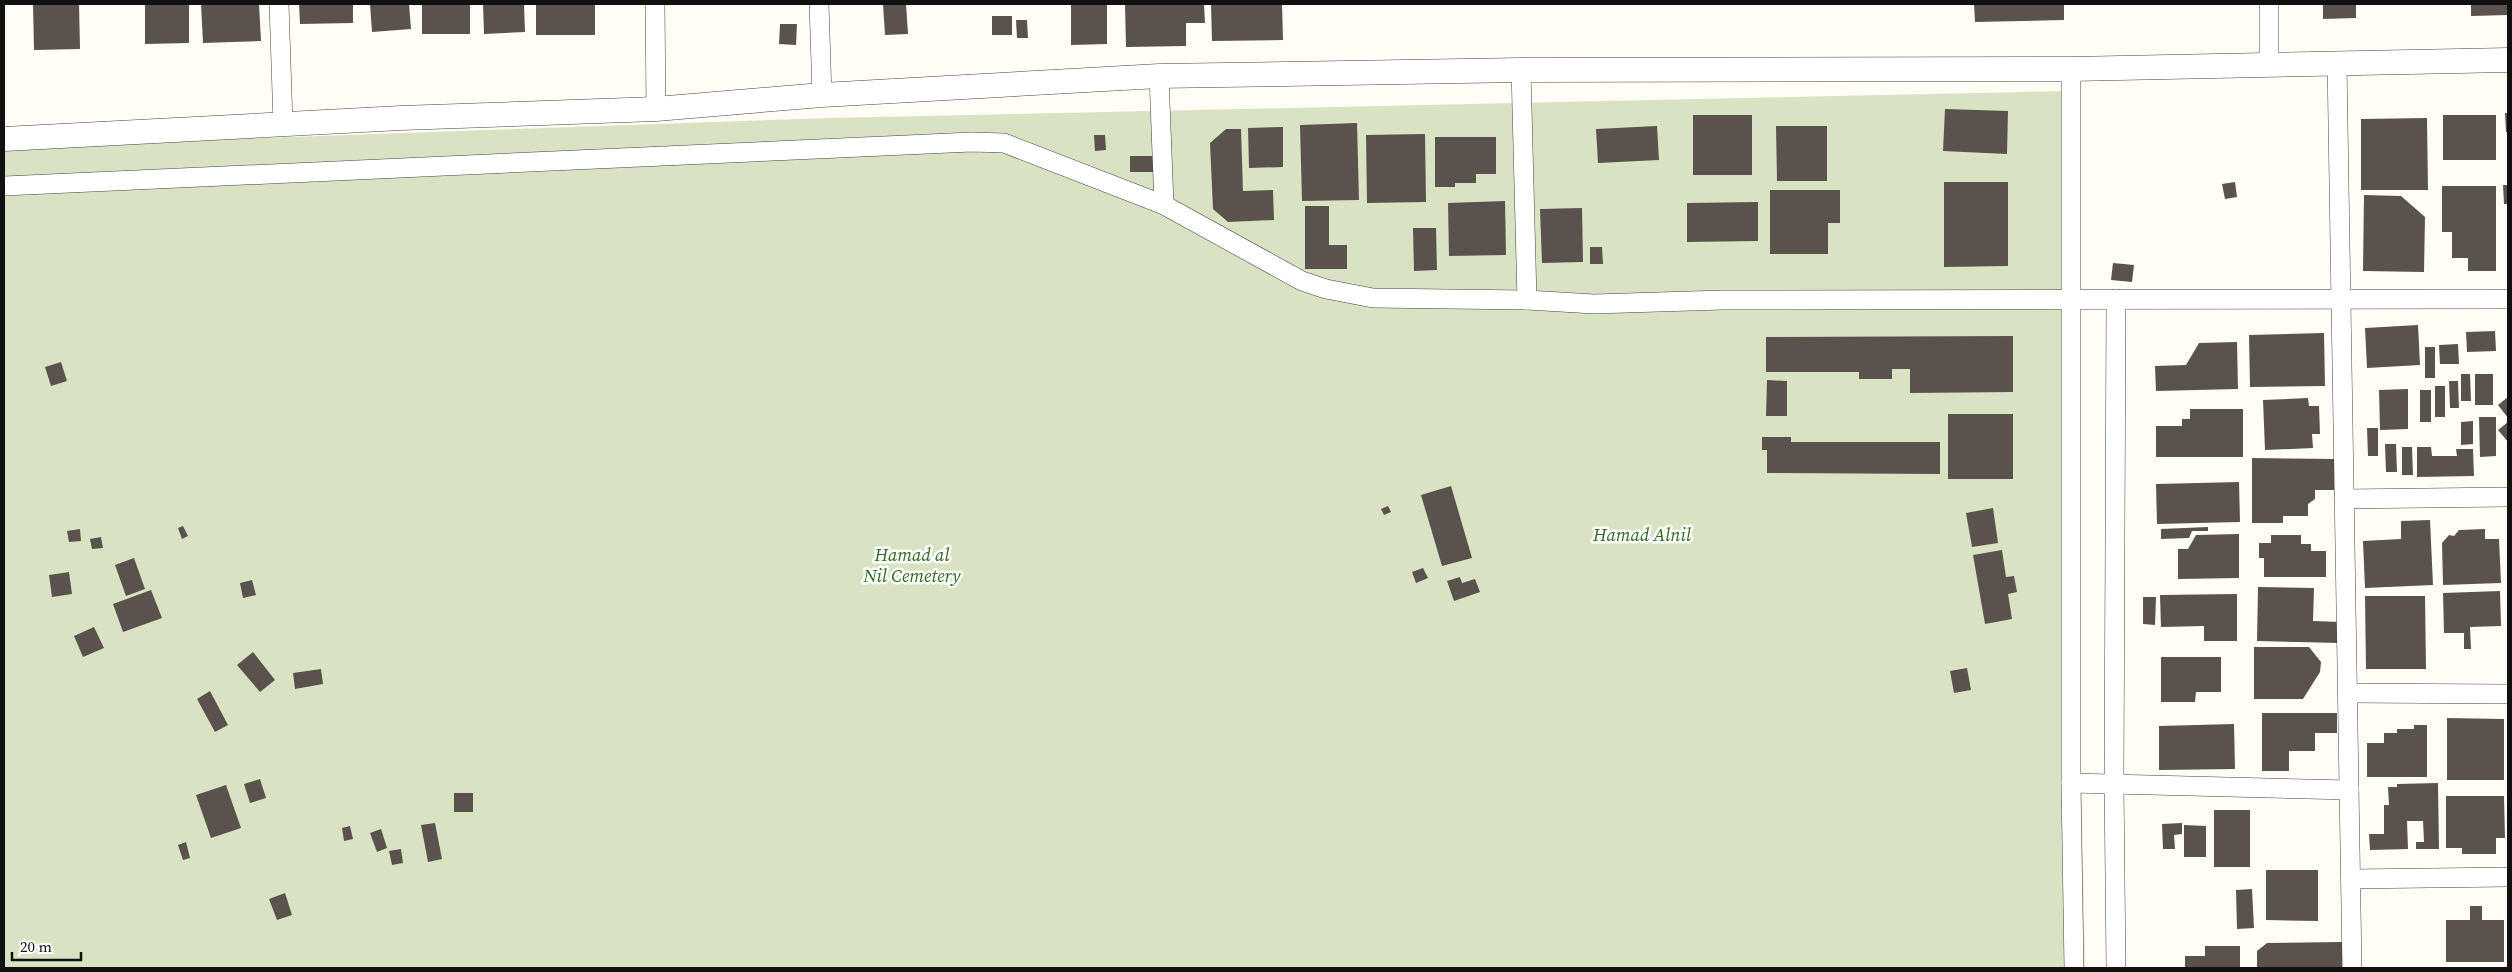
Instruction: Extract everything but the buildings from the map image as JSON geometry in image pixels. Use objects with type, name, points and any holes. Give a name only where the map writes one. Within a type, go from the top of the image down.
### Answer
[{"type":"street","points":[[279,4],[283,123]]},
{"type":"street","points":[[655,4],[656,109]]},
{"type":"street","points":[[819,4],[822,95]]},
{"type":"street","points":[[2269,64],[2270,4]]},
{"type":"street","points":[[4,139],[283,123],[656,109],[822,95],[1159,76],[1521,70],[2072,69],[2337,62],[2508,60]]},
{"type":"street","points":[[2337,62],[2352,968]]},
{"type":"street","points":[[2072,69],[2071,783],[2074,968]]},
{"type":"street","points":[[1521,70],[1527,300]]},
{"type":"street","points":[[1159,76],[1164,205]]},
{"type":"street","points":[[4,186],[972,142],[1004,143],[1164,205],[1302,281],[1326,289],[1373,298],[1527,300],[1594,304],[1733,300],[2508,299]]},
{"type":"street","points":[[2116,299],[2114,784],[2116,968]]},
{"type":"street","points":[[2344,499],[2508,497]]},
{"type":"street","points":[[2348,693],[2508,694]]},
{"type":"street","points":[[2071,783],[2349,790]]},
{"type":"street","points":[[2351,879],[2508,877]]},
{"type":"green space","name":"Hamad al Nil Cemetery","points":[[2068,91],[2085,968],[4,968],[4,147],[829,118]]},
{"type":"park label","name":"Hamad Alnil","points":[[1642,534]]}]
